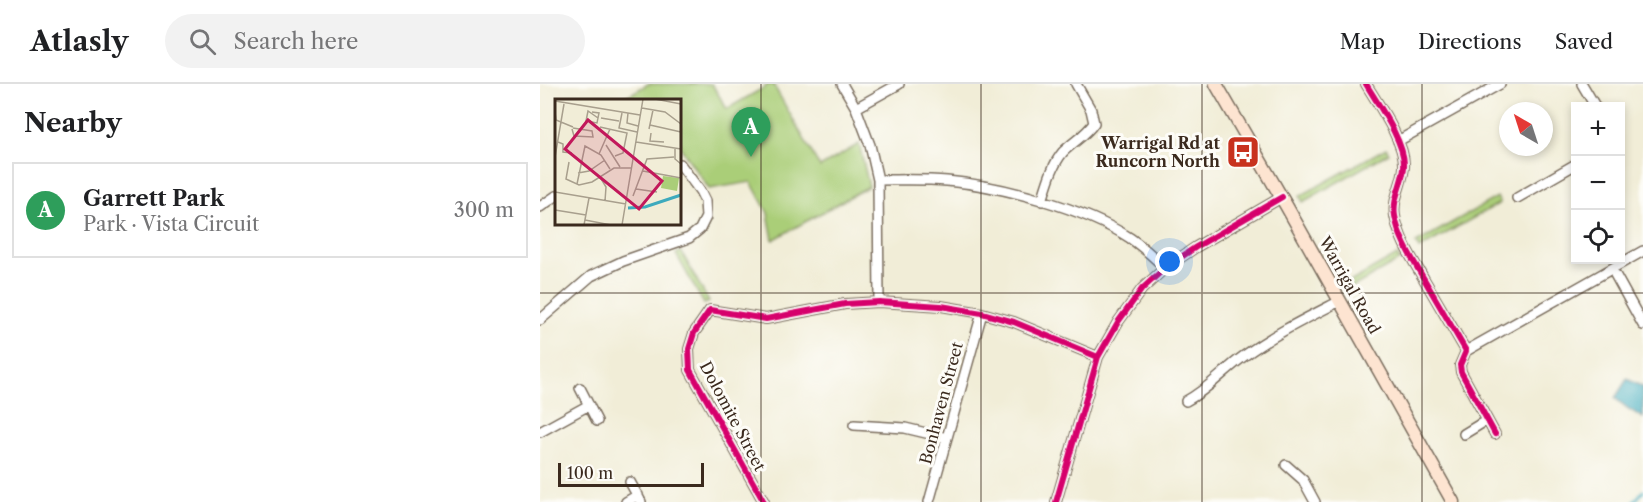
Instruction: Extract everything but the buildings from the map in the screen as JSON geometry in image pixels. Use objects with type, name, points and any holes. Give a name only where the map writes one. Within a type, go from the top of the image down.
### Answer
[{"type":"main road","name":"Warrigal Road","points":[[1216,84],[1453,502]]},
{"type":"street","points":[[842,84],[856,108],[870,145],[878,180],[879,302],[940,306],[981,313],[1014,322],[1098,357]]},
{"type":"street","points":[[856,108],[899,84]]},
{"type":"street","points":[[1042,201],[1051,173],[1061,155],[1075,141],[1087,134],[1094,123],[1091,110],[1076,84]]},
{"type":"street","points":[[1366,84],[1404,156],[1404,168],[1394,215],[1399,230],[1408,251],[1466,351]]},
{"type":"street","points":[[1398,141],[1500,84]]},
{"type":"street","points":[[1582,84],[1593,102]]},
{"type":"street","points":[[540,320],[591,276],[623,261],[689,238],[700,230],[706,217],[705,201],[681,165]]},
{"type":"street","points":[[1517,198],[1571,166]]},
{"type":"street","points":[[878,180],[947,182],[997,189],[1042,201],[1092,219],[1130,237],[1165,268]]},
{"type":"street","points":[[540,207],[555,197]]},
{"type":"street","points":[[1057,502],[1098,357],[1124,314],[1142,290],[1165,268],[1281,197]]},
{"type":"street","points":[[1495,435],[1461,372],[1460,365],[1466,351],[1643,251]]},
{"type":"street","points":[[1612,269],[1643,325]]},
{"type":"street","points":[[1186,401],[1201,394],[1243,357],[1292,325],[1340,301]]},
{"type":"street","name":"Dolomite Street","points":[[764,502],[690,370],[689,349],[694,333],[710,310],[766,319],[844,303],[879,302]]},
{"type":"street","name":"Bonhaven Street","points":[[929,502],[981,313]]},
{"type":"street","points":[[580,388],[597,421]]},
{"type":"street","points":[[540,432],[588,405]]},
{"type":"street","points":[[1464,434],[1487,420]]},
{"type":"street","points":[[854,424],[905,428],[947,438]]},
{"type":"street","points":[[1286,465],[1303,480],[1315,502]]},
{"type":"street","points":[[626,502],[640,499],[630,482]]},
{"type":"green space","points":[[648,84],[712,84],[727,109],[773,84],[820,167],[859,144],[869,186],[773,240],[768,213],[751,182],[709,189],[681,148],[681,99],[622,99]]},
{"type":"green space","points":[[1386,148],[1389,153],[1303,202],[1300,196]]},
{"type":"green space","points":[[1497,197],[1500,203],[1419,249],[1416,243]]},
{"type":"green space","points":[[681,251],[709,302],[704,304],[676,254]]},
{"type":"green space","points":[[1397,255],[1400,260],[1351,288],[1348,283]]},
{"type":"water","points":[[1627,379],[1643,387],[1643,418],[1615,398]]},
{"type":"waterway","points":[[1634,502],[1643,491]]},
{"type":"cycle path","points":[[1366,84],[1401,147],[1404,167],[1394,210],[1400,233],[1411,257],[1466,351],[1460,365],[1461,372],[1495,434]]},
{"type":"cycle path","points":[[1056,502],[1098,357],[1118,322],[1142,289],[1165,268],[1196,247],[1282,197]]},
{"type":"cycle path","points":[[764,502],[690,370],[689,349],[694,333],[710,310],[766,319],[845,304],[879,302],[941,306],[982,313],[1014,322],[1098,357]]},
{"type":"place","name":"Warrigal Rd at Runcorn North","points":[[1243,152]]},
{"type":"place","name":"Garrett Park","points":[[751,157]]}]
